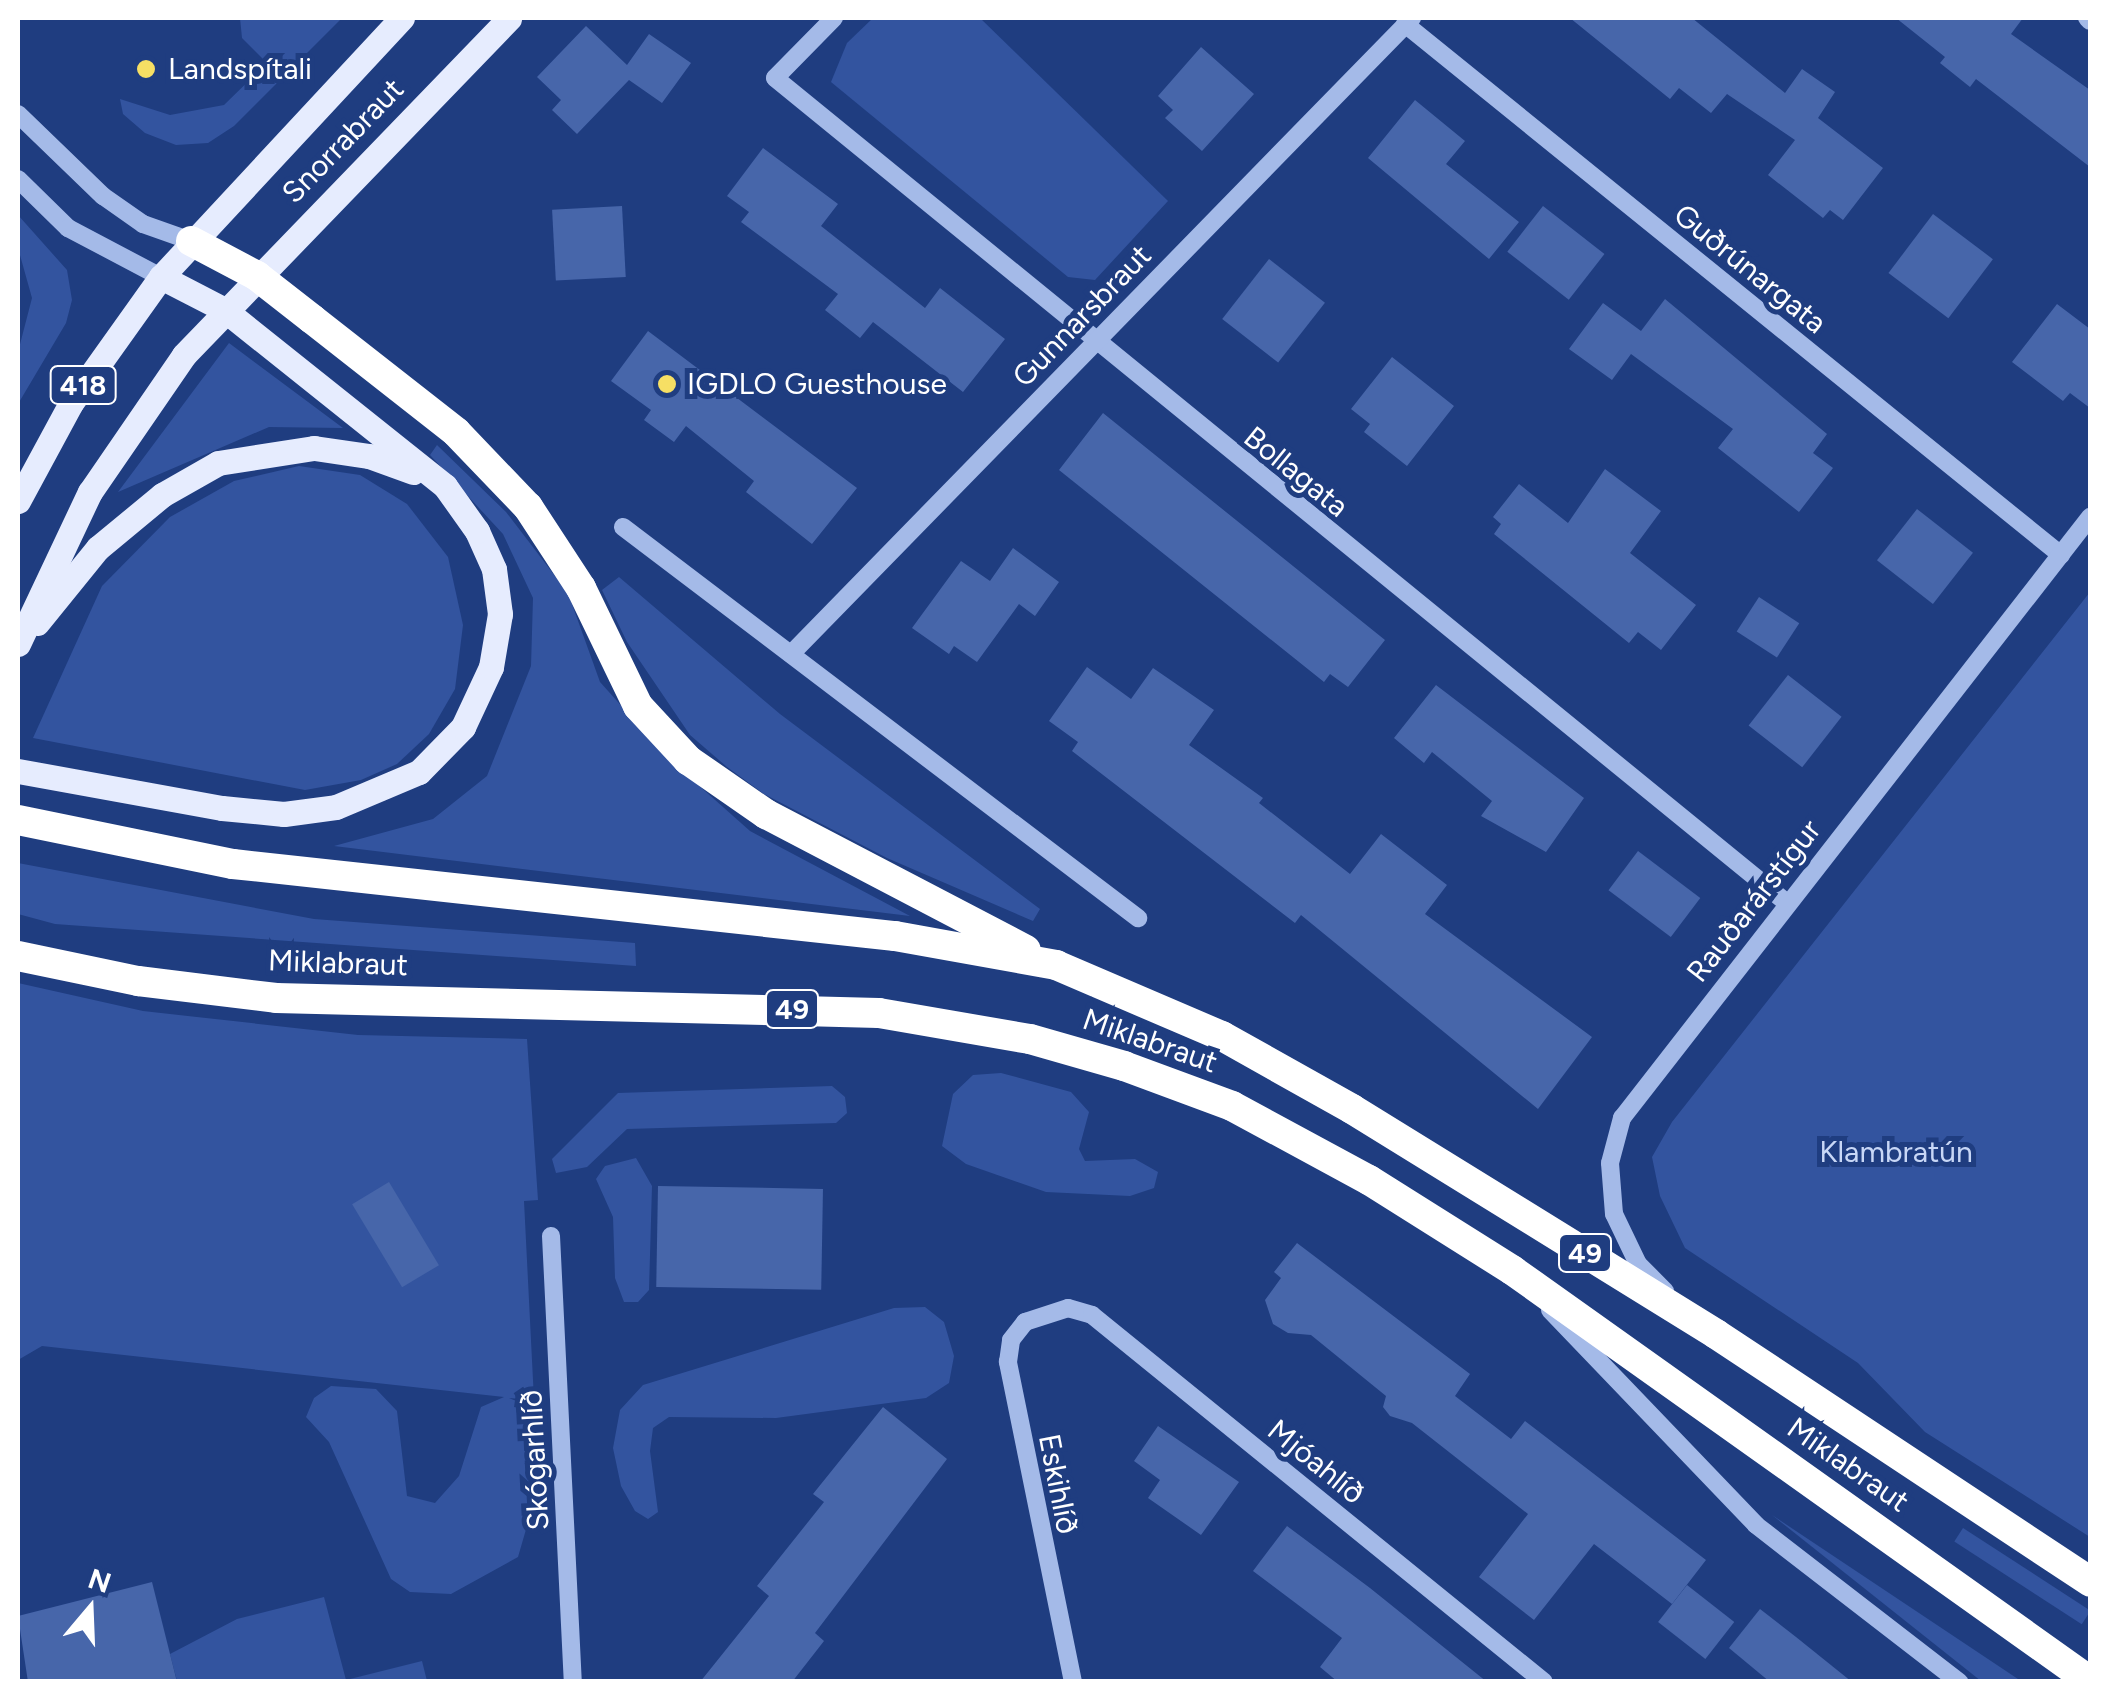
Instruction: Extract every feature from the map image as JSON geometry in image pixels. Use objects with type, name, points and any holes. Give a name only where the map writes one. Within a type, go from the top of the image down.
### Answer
[{"type":"highway","points":[[192,241],[257,276],[456,432],[528,507],[581,588],[638,706],[688,760],[766,814],[1056,965]]},
{"type":"highway","name":"Miklabraut","points":[[18,820],[232,864],[895,936],[1056,965],[1238,1046],[1716,1334],[2090,1582]]},
{"type":"highway","name":"Miklabraut","points":[[18,956],[138,981],[276,998],[878,1013],[1030,1039],[1232,1106],[1369,1180],[1512,1270],[2090,1681]]},
{"type":"main road","name":"Snorrabraut","points":[[192,241],[402,18]]},
{"type":"main road","name":"Snorrabraut","points":[[223,310],[508,18]]},
{"type":"main road","name":"418","points":[[18,501],[71,403],[161,277],[192,241]]},
{"type":"main road","points":[[18,771],[284,814],[362,800],[420,772],[464,727],[499,634],[499,592],[486,549],[445,486],[223,310],[161,277]]},
{"type":"main road","name":"418","points":[[18,646],[90,492],[184,354],[223,310]]},
{"type":"main road","points":[[18,646],[98,548],[162,495],[218,463],[314,448],[369,456],[445,486]]},
{"type":"street","name":"Bollagata","points":[[834,18],[775,78],[1094,343],[1787,904]]},
{"type":"street","name":"Gunnarsbraut","points":[[792,654],[1408,21]]},
{"type":"street","name":"Guðrúnargata","points":[[1408,21],[2061,555]]},
{"type":"street","points":[[18,114],[103,196],[143,224],[192,241]]},
{"type":"street","points":[[18,179],[68,228],[161,277]]},
{"type":"street","name":"Rauðarárstígur","points":[[1716,1334],[1638,1264],[1618,1227],[1609,1186],[1614,1140],[1634,1098],[2090,517]]},
{"type":"street","points":[[622,527],[1138,918]]},
{"type":"street","name":"Skógarhlíð","points":[[551,1236],[573,1682]]},
{"type":"street","points":[[1512,1270],[1756,1524],[1960,1682]]},
{"type":"street","name":"Mjóahlíð","points":[[1044,1312],[1068,1308],[1092,1315],[1544,1682]]},
{"type":"street","name":"Eskihlíð","points":[[1044,1312],[1010,1340],[1008,1362],[1074,1682]]},
{"type":"green space","points":[[240,18],[342,18],[234,126],[208,143],[176,145],[145,133],[123,114],[120,99],[170,115],[224,105],[267,63],[242,38]]},
{"type":"green space","points":[[873,18],[980,18],[1168,201],[1095,280],[1068,277],[831,82],[847,43]]},
{"type":"green space","points":[[18,215],[67,270],[72,300],[66,323],[18,404],[18,352],[32,298],[18,248]]},
{"type":"green space","points":[[229,343],[343,428],[269,427],[118,492]]},
{"type":"green space","points":[[437,445],[506,512],[568,593],[600,682],[669,759],[750,831],[910,916],[334,846],[433,819],[487,776],[531,666],[533,598],[503,534],[430,455]]},
{"type":"green space","points":[[299,466],[360,475],[407,504],[448,557],[463,625],[455,689],[429,734],[397,764],[361,780],[305,790],[33,738],[102,586],[170,517],[234,481]]},
{"type":"green space","points":[[619,577],[780,714],[1040,909],[1033,921],[887,858],[764,794],[727,767],[690,735],[627,642],[602,590]]},
{"type":"green space","name":"Klambratún","points":[[2090,592],[2090,1537],[1925,1432],[1858,1363],[1685,1248],[1660,1196],[1652,1157],[1672,1122]]},
{"type":"green space","points":[[18,863],[314,919],[635,943],[636,966],[55,924],[18,914]]},
{"type":"green space","points":[[18,983],[143,1011],[358,1035],[527,1039],[538,1200],[524,1201],[534,1400],[509,1398],[533,1408],[536,1495],[518,1557],[451,1594],[410,1592],[391,1579],[329,1442],[306,1417],[314,1398],[331,1386],[376,1389],[397,1411],[407,1496],[435,1503],[459,1476],[481,1407],[504,1397],[42,1346],[18,1360]]},
{"type":"green space","points":[[1001,1073],[1071,1092],[1089,1112],[1079,1149],[1085,1161],[1135,1159],[1158,1172],[1154,1188],[1130,1196],[1046,1192],[966,1164],[942,1146],[953,1094],[973,1075]]},
{"type":"green space","points":[[832,1086],[845,1097],[847,1113],[836,1123],[627,1129],[587,1167],[556,1173],[552,1159],[618,1093]]},
{"type":"green space","points":[[636,1158],[652,1186],[649,1290],[638,1302],[624,1302],[615,1278],[613,1217],[596,1179],[605,1166]]},
{"type":"green space","points":[[925,1307],[944,1322],[954,1356],[949,1383],[926,1398],[776,1418],[669,1417],[653,1428],[650,1451],[658,1512],[648,1519],[635,1511],[621,1486],[613,1448],[620,1410],[643,1385],[894,1308]]},
{"type":"green space","points":[[1772,1515],[2021,1681],[1981,1681]]},
{"type":"green space","points":[[1963,1528],[2090,1610],[2082,1624],[1954,1541]]},
{"type":"green space","points":[[324,1597],[346,1680],[422,1661],[427,1681],[177,1681],[170,1654],[237,1619]]},
{"type":"building","points":[[1570,18],[1692,18],[1785,93],[1802,69],[1835,92],[1818,118],[1883,168],[1843,220],[1830,210],[1823,218],[1768,175],[1795,140],[1727,94],[1711,113],[1679,88],[1670,99]]},
{"type":"building","points":[[1896,18],[2023,18],[2011,34],[2090,90],[2090,167],[1976,79],[1970,87],[1940,63],[1945,57]]},
{"type":"building","points":[[586,26],[627,65],[649,34],[691,63],[662,103],[629,80],[577,134],[552,110],[561,100],[537,77]]},
{"type":"building","points":[[1201,47],[1254,94],[1202,151],[1165,118],[1173,110],[1158,96]]},
{"type":"building","points":[[1415,100],[1465,141],[1446,164],[1519,222],[1489,259],[1368,158]]},
{"type":"building","points":[[763,148],[838,204],[821,226],[925,308],[940,288],[1005,339],[963,392],[873,322],[860,338],[825,310],[838,294],[741,222],[749,212],[727,196]]},
{"type":"building","points":[[622,206],[626,277],[556,281],[552,210]]},
{"type":"building","points":[[1543,206],[1604,254],[1569,300],[1507,252]]},
{"type":"building","points":[[1933,214],[1993,259],[1948,318],[1888,273]]},
{"type":"building","points":[[1269,259],[1325,303],[1278,363],[1222,319]]},
{"type":"building","points":[[1665,299],[1827,434],[1813,453],[1833,468],[1799,512],[1718,448],[1733,429],[1631,354],[1612,380],[1569,349],[1603,303],[1641,331]]},
{"type":"building","points":[[2057,304],[2090,329],[2090,408],[2070,393],[2063,401],[2012,362]]},
{"type":"building","points":[[648,331],[857,488],[812,544],[746,492],[754,481],[686,426],[674,442],[644,420],[651,410],[611,381]]},
{"type":"building","points":[[1392,357],[1454,406],[1407,466],[1364,432],[1370,424],[1351,409]]},
{"type":"building","points":[[1103,413],[1385,640],[1348,687],[1330,674],[1324,682],[1059,470]]},
{"type":"building","points":[[1605,469],[1661,511],[1630,553],[1696,605],[1661,650],[1638,632],[1629,643],[1494,534],[1501,524],[1493,517],[1519,484],[1568,523]]},
{"type":"building","points":[[1917,509],[1973,553],[1933,604],[1877,560]]},
{"type":"building","points":[[1013,548],[1059,582],[1035,616],[1019,604],[977,662],[954,646],[949,654],[912,628],[961,561],[990,581]]},
{"type":"building","points":[[1759,597],[1799,623],[1777,658],[1737,631]]},
{"type":"building","points":[[1087,667],[1131,699],[1153,668],[1214,710],[1189,745],[1263,798],[1259,803],[1350,874],[1381,834],[1447,885],[1425,914],[1592,1037],[1538,1109],[1301,915],[1295,923],[1072,751],[1078,742],[1049,721]]},
{"type":"building","points":[[1788,675],[1842,717],[1802,767],[1749,725]]},
{"type":"building","points":[[1436,685],[1584,798],[1546,852],[1481,816],[1492,801],[1432,752],[1424,763],[1394,738]]},
{"type":"building","points":[[1638,851],[1700,898],[1671,937],[1609,890]]},
{"type":"building","points":[[389,1182],[439,1265],[402,1287],[352,1204]]},
{"type":"building","points":[[658,1186],[823,1189],[821,1290],[656,1287]]},
{"type":"building","points":[[1297,1243],[1470,1374],[1455,1396],[1511,1439],[1525,1421],[1706,1560],[1672,1604],[1594,1544],[1534,1620],[1479,1577],[1528,1514],[1412,1423],[1390,1416],[1383,1407],[1386,1396],[1311,1335],[1288,1333],[1273,1324],[1265,1300],[1281,1278],[1274,1272]]},
{"type":"building","points":[[883,1407],[947,1459],[815,1633],[824,1641],[792,1682],[700,1682],[769,1596],[757,1586],[824,1502],[813,1494]]},
{"type":"building","points":[[1158,1426],[1239,1482],[1201,1535],[1148,1498],[1160,1480],[1134,1461]]},
{"type":"building","points":[[1287,1526],[1487,1682],[1338,1682],[1320,1667],[1342,1638],[1253,1571]]},
{"type":"building","points":[[152,1582],[177,1682],[28,1682],[18,1616]]},
{"type":"building","points":[[1687,1585],[1734,1622],[1705,1659],[1658,1622]]},
{"type":"building","points":[[1760,1609],[1852,1682],[1770,1682],[1729,1648]]},
{"type":"place","name":"Landspítali","points":[[146,69]]},
{"type":"place","name":"IGDLO Guesthouse","points":[[667,384]]}]
